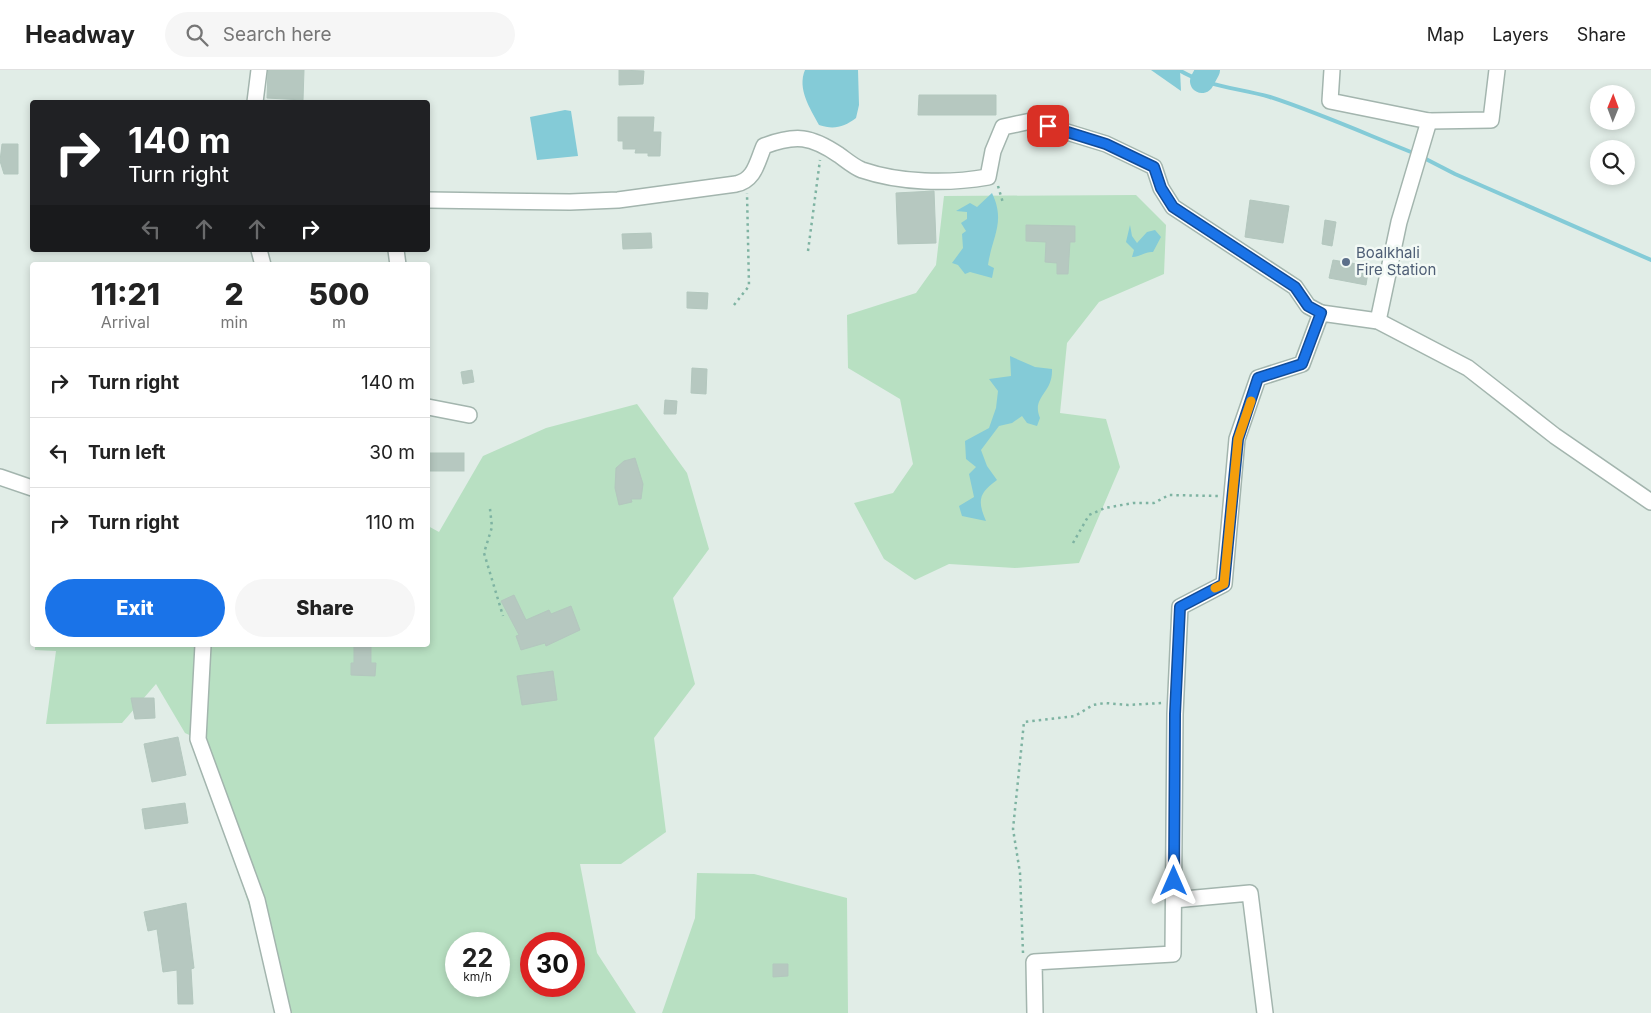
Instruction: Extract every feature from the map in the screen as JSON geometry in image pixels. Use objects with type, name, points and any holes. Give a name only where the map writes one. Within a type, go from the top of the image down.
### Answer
[{"type":"street","points":[[255,100],[259,70]]},
{"type":"street","points":[[1332,70],[1330,102],[1429,121],[1491,120],[1497,70]]},
{"type":"street","points":[[430,200],[570,202],[618,200],[746,182],[752,176],[764,146],[784,138],[801,138],[822,144],[860,169],[895,179],[968,180],[988,177],[993,151],[1003,127],[1031,121],[1066,130],[1106,144],[1154,167],[1161,188],[1173,207],[1295,287],[1308,306],[1321,313],[1378,321],[1468,368],[1555,436],[1651,502]]},
{"type":"street","points":[[1378,321],[1399,222],[1429,121]]},
{"type":"street","points":[[1035,1013],[1034,962],[1174,954],[1176,703],[1180,607],[1224,584],[1238,439],[1258,378],[1302,364],[1321,313]]},
{"type":"street","points":[[430,407],[469,414]]},
{"type":"street","points":[[0,477],[30,487]]},
{"type":"street","points":[[203,647],[198,739],[257,900],[283,1013]]},
{"type":"street","points":[[1174,900],[1250,893],[1265,1013]]},
{"type":"path","points":[[808,251],[822,144]]},
{"type":"path","points":[[734,305],[749,286],[746,182]]},
{"type":"path","points":[[1073,543],[1089,515],[1104,508],[1133,503],[1154,503],[1169,495],[1232,496]]},
{"type":"path","points":[[490,509],[492,527],[484,553],[503,616]]},
{"type":"path","points":[[1023,957],[1020,874],[1013,829],[1024,722],[1075,716],[1094,705],[1105,703],[1128,705],[1176,703]]},
{"type":"green space","points":[[1136,195],[1166,225],[1164,274],[1099,302],[1067,343],[1060,413],[1106,419],[1120,467],[1079,563],[1015,568],[949,564],[915,580],[884,559],[854,503],[893,493],[913,464],[900,399],[848,368],[847,315],[916,293],[936,265],[944,196]]},
{"type":"green space","points":[[637,404],[687,473],[709,549],[673,598],[695,684],[654,738],[666,832],[621,864],[580,864],[597,953],[636,1013],[282,1013],[198,739],[185,733],[156,684],[122,723],[46,724],[56,651],[35,650],[35,647],[430,647],[430,527],[439,532],[483,456],[546,428]]},
{"type":"green space","points":[[697,873],[754,874],[847,898],[848,1013],[662,1013],[695,918]]},
{"type":"water","points":[[805,70],[858,70],[859,105],[856,118],[839,127],[819,125],[804,91],[803,77]]},
{"type":"water","points":[[1151,70],[1180,70],[1181,91]]},
{"type":"water","points":[[565,110],[571,111],[578,156],[537,160],[530,117]]},
{"type":"water","points":[[992,193],[996,203],[998,221],[988,265],[994,268],[992,278],[970,272],[965,274],[958,265],[952,263],[963,248],[962,234],[966,231],[961,223],[967,219],[967,212],[956,211],[970,203],[977,207]]},
{"type":"water","points":[[1130,225],[1132,236],[1137,243],[1147,232],[1155,230],[1161,237],[1153,252],[1132,257],[1134,250],[1126,242]]},
{"type":"water","points":[[1010,356],[1035,367],[1052,369],[1049,384],[1038,405],[1040,418],[1037,426],[1027,423],[1022,416],[1012,423],[999,426],[981,450],[987,466],[997,480],[986,489],[981,498],[981,508],[986,521],[962,516],[959,506],[974,497],[969,474],[976,467],[966,459],[965,441],[989,428],[996,408],[998,391],[989,379],[1011,376]]},
{"type":"building","points":[[268,70],[304,70],[303,100],[267,98]]},
{"type":"building","points":[[619,70],[644,71],[643,84],[619,85]]},
{"type":"building","points":[[919,95],[996,95],[996,115],[918,115]]},
{"type":"building","points":[[618,117],[654,117],[653,132],[661,132],[660,156],[648,156],[648,153],[635,153],[636,149],[623,149],[623,141],[618,141]]},
{"type":"building","points":[[2,144],[18,144],[18,174],[4,174],[0,161]]},
{"type":"building","points":[[934,191],[936,243],[898,244],[896,193]]},
{"type":"building","points":[[1250,200],[1289,206],[1283,243],[1245,237]]},
{"type":"building","points":[[1325,220],[1336,222],[1332,246],[1322,244]]},
{"type":"building","points":[[1026,225],[1075,226],[1075,242],[1070,242],[1068,274],[1057,274],[1057,263],[1045,262],[1046,242],[1026,241]]},
{"type":"building","points":[[651,233],[652,248],[623,249],[622,234]]},
{"type":"building","points":[[1333,260],[1369,266],[1366,285],[1329,278]]},
{"type":"building","points":[[687,292],[708,293],[707,309],[687,308]]},
{"type":"building","points":[[692,368],[707,369],[706,394],[691,393]]},
{"type":"building","points":[[472,370],[474,382],[463,384],[461,372]]},
{"type":"building","points":[[665,400],[677,401],[676,414],[664,414]]},
{"type":"building","points":[[430,453],[464,453],[464,471],[430,471]]},
{"type":"building","points":[[635,458],[643,484],[641,499],[631,499],[632,502],[619,505],[615,488],[616,468],[624,461]]},
{"type":"building","points":[[514,595],[526,620],[549,610],[551,614],[571,606],[580,630],[546,646],[545,643],[521,650],[516,636],[519,635],[501,601]]},
{"type":"building","points":[[354,647],[371,647],[371,663],[376,663],[375,676],[351,675],[351,663],[354,663]]},
{"type":"building","points":[[553,671],[557,700],[522,705],[517,676]]},
{"type":"building","points":[[131,698],[154,698],[155,718],[135,719]]},
{"type":"building","points":[[178,737],[186,775],[152,782],[144,744]]},
{"type":"building","points":[[185,803],[188,823],[145,829],[142,809]]},
{"type":"building","points":[[186,903],[194,968],[191,969],[193,1004],[178,1004],[177,970],[163,972],[157,929],[148,931],[144,912]]},
{"type":"building","points":[[773,964],[788,964],[788,976],[773,977]]},
{"type":"waterway","points":[[1179,70],[1212,84],[1288,103],[1416,154]]},
{"type":"waterway","points":[[1202,81],[1208,70]]},
{"type":"waterway","points":[[1422,157],[1455,174],[1651,260]]},
{"type":"slow traffic","points":[[1215,588],[1224,584],[1238,439],[1251,401]]},
{"type":"place","name":"Boalkhali Fire Station","points":[[1346,262]]},
{"type":"route","points":[[1048,126],[1066,130],[1106,144],[1154,167],[1161,188],[1173,207],[1295,287],[1308,306],[1321,313],[1302,364],[1258,378],[1238,439],[1224,584],[1180,607],[1175,714],[1174,881]]}]
